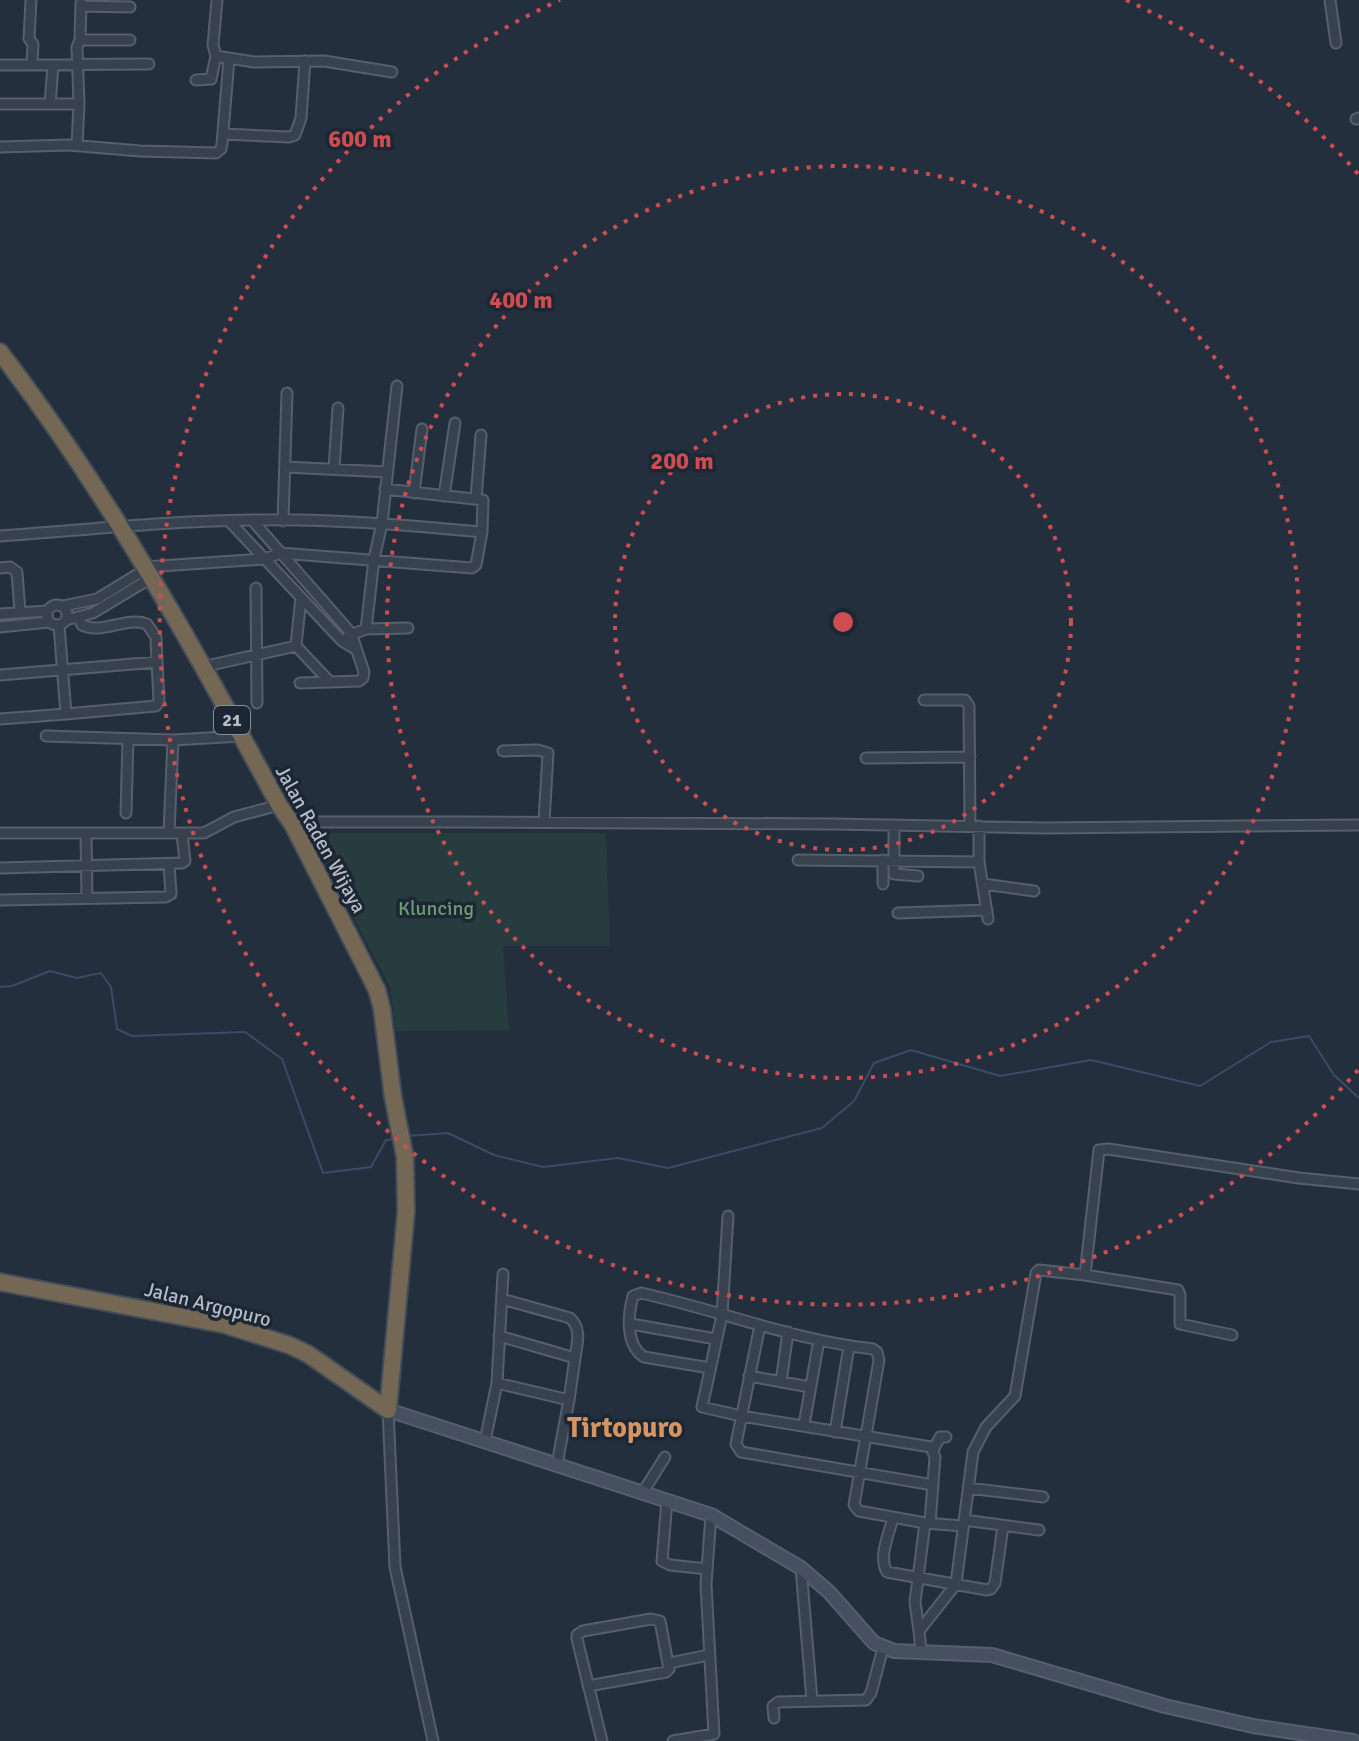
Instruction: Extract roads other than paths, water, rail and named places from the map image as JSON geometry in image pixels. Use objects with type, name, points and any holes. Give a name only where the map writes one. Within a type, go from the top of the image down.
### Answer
[{"type":"highway","name":"Jalan Raden Wijaya","points":[[0,352],[26,386],[147,571],[293,825],[377,990],[402,1141],[406,1212],[388,1410]]},
{"type":"highway","name":"Jalan Argopuro","points":[[0,1282],[226,1325],[289,1345],[308,1354],[388,1410]]},
{"type":"street","points":[[31,0],[29,39],[33,44],[32,65]]},
{"type":"street","points":[[196,80],[211,79],[216,56],[213,45],[217,0]]},
{"type":"street","points":[[1330,0],[1336,43]]},
{"type":"street","points":[[77,146],[77,47],[81,3],[130,7]]},
{"type":"street","points":[[80,40],[130,40]]},
{"type":"street","points":[[216,56],[269,62],[356,65],[392,72]]},
{"type":"street","points":[[0,147],[77,146],[210,153],[221,149],[229,59]]},
{"type":"street","points":[[223,134],[295,135],[301,118],[305,61]]},
{"type":"street","points":[[0,65],[149,64]]},
{"type":"street","points":[[50,104],[53,66]]},
{"type":"street","points":[[0,104],[79,104]]},
{"type":"street","points":[[366,629],[374,559],[382,523],[397,386]]},
{"type":"street","points":[[283,521],[287,393]]},
{"type":"street","points":[[334,469],[338,408]]},
{"type":"street","points":[[444,496],[455,423]]},
{"type":"street","points":[[414,493],[422,429]]},
{"type":"street","points":[[476,499],[481,435]]},
{"type":"street","points":[[285,467],[387,472]]},
{"type":"street","points":[[0,627],[55,619],[79,619],[147,571],[265,559],[280,553],[474,567],[477,564],[483,500],[385,489]]},
{"type":"street","points":[[0,536],[118,525],[252,520],[382,523],[482,532]]},
{"type":"street","points":[[252,520],[351,633],[364,672],[359,681],[300,683]]},
{"type":"street","points":[[229,521],[342,641],[355,649]]},
{"type":"street","points":[[0,568],[10,567],[17,572],[20,612]]},
{"type":"street","points":[[256,588],[257,703]]},
{"type":"street","points":[[66,714],[54,605],[110,597]]},
{"type":"street","points":[[301,597],[296,646],[330,682]]},
{"type":"street","points":[[0,614],[20,612],[55,619],[67,612],[63,606]]},
{"type":"street","points":[[0,719],[156,706],[159,701],[156,637],[147,624],[134,622],[92,629],[82,625],[79,619]]},
{"type":"street","points":[[342,641],[351,633],[366,629],[408,628]]},
{"type":"street","points":[[202,667],[296,646]]},
{"type":"street","points":[[0,675],[157,662]]},
{"type":"street","points":[[898,913],[987,914],[974,826],[969,709],[966,701],[924,700]]},
{"type":"street","points":[[46,736],[173,740],[242,736]]},
{"type":"street","points":[[126,813],[128,739]]},
{"type":"street","points":[[169,833],[173,740]]},
{"type":"street","points":[[503,751],[538,750],[548,753],[544,822]]},
{"type":"street","points":[[866,758],[970,757]]},
{"type":"street","points":[[0,833],[204,833],[234,817],[279,805]]},
{"type":"street","points":[[293,825],[333,822],[1359,825]]},
{"type":"street","points":[[883,884],[894,825]]},
{"type":"street","points":[[86,834],[87,897]]},
{"type":"street","points":[[0,868],[169,864],[185,861],[182,834]]},
{"type":"street","points":[[798,860],[979,862]]},
{"type":"street","points":[[888,860],[895,875],[918,876]]},
{"type":"street","points":[[0,900],[166,897],[171,894],[169,864]]},
{"type":"street","points":[[983,884],[1034,891]]},
{"type":"street","points":[[1085,1275],[1097,1153],[1101,1149],[1359,1184]]},
{"type":"street","points":[[728,1216],[722,1315],[702,1407],[931,1447],[933,1450]]},
{"type":"street","points":[[919,1631],[956,1584],[973,1452],[982,1432],[1015,1396],[1036,1273],[1044,1270],[1178,1290],[1180,1324],[1232,1335]]},
{"type":"street","points":[[485,1441],[497,1383],[503,1274]]},
{"type":"street","points":[[710,1368],[644,1357],[631,1342],[631,1298],[639,1293],[693,1304],[722,1315],[819,1340],[873,1349],[879,1356],[854,1508],[927,1523],[1039,1530]]},
{"type":"street","points":[[502,1299],[570,1318],[574,1322],[578,1334],[557,1464]]},
{"type":"street","points":[[631,1324],[716,1339]]},
{"type":"street","points":[[760,1325],[736,1444],[741,1452],[933,1485]]},
{"type":"street","points":[[781,1382],[788,1332]]},
{"type":"street","points":[[499,1336],[575,1358]]},
{"type":"street","points":[[804,1425],[819,1340]]},
{"type":"street","points":[[835,1432],[849,1346]]},
{"type":"street","points":[[749,1376],[810,1387]]},
{"type":"street","points":[[497,1383],[569,1400]]},
{"type":"street","points":[[433,1741],[395,1567],[388,1410],[711,1515],[801,1568],[829,1592],[874,1643],[883,1648],[992,1655],[1165,1706],[1253,1726],[1353,1741]]},
{"type":"street","points":[[921,1651],[915,1602],[933,1485],[933,1450],[940,1437],[946,1437]]},
{"type":"street","points":[[643,1492],[665,1457]]},
{"type":"street","points":[[968,1488],[1043,1497]]},
{"type":"street","points":[[667,1500],[662,1561],[670,1565],[707,1569]]},
{"type":"street","points":[[673,1741],[714,1734],[707,1569],[711,1515]]},
{"type":"street","points":[[893,1518],[884,1554],[885,1569],[892,1573],[987,1590],[993,1587],[1003,1526]]},
{"type":"street","points":[[801,1568],[812,1700]]},
{"type":"street","points":[[588,1686],[666,1672],[669,1663],[662,1624],[656,1619],[579,1632],[577,1639],[588,1686],[602,1741]]},
{"type":"street","points":[[774,1718],[773,1707],[776,1703],[866,1700],[871,1693],[883,1648]]},
{"type":"street","points":[[669,1663],[709,1655]]},
{"type":"waterway","points":[[0,987],[12,986],[50,971],[77,978],[101,973],[111,987],[117,1029],[132,1036],[245,1032],[282,1059],[323,1173],[371,1167],[386,1140],[393,1139]]},
{"type":"waterway","points":[[407,1136],[448,1133],[494,1155],[543,1167],[618,1158],[668,1168],[822,1128],[854,1101],[874,1063],[911,1050],[1000,1076],[1091,1060],[1200,1086],[1271,1042],[1309,1036],[1334,1075],[1359,1098]]},
{"type":"district","name":"Tirtopuro","points":[[625,1427]]},
{"type":"park label","name":"Kluncing","points":[[436,908]]}]
